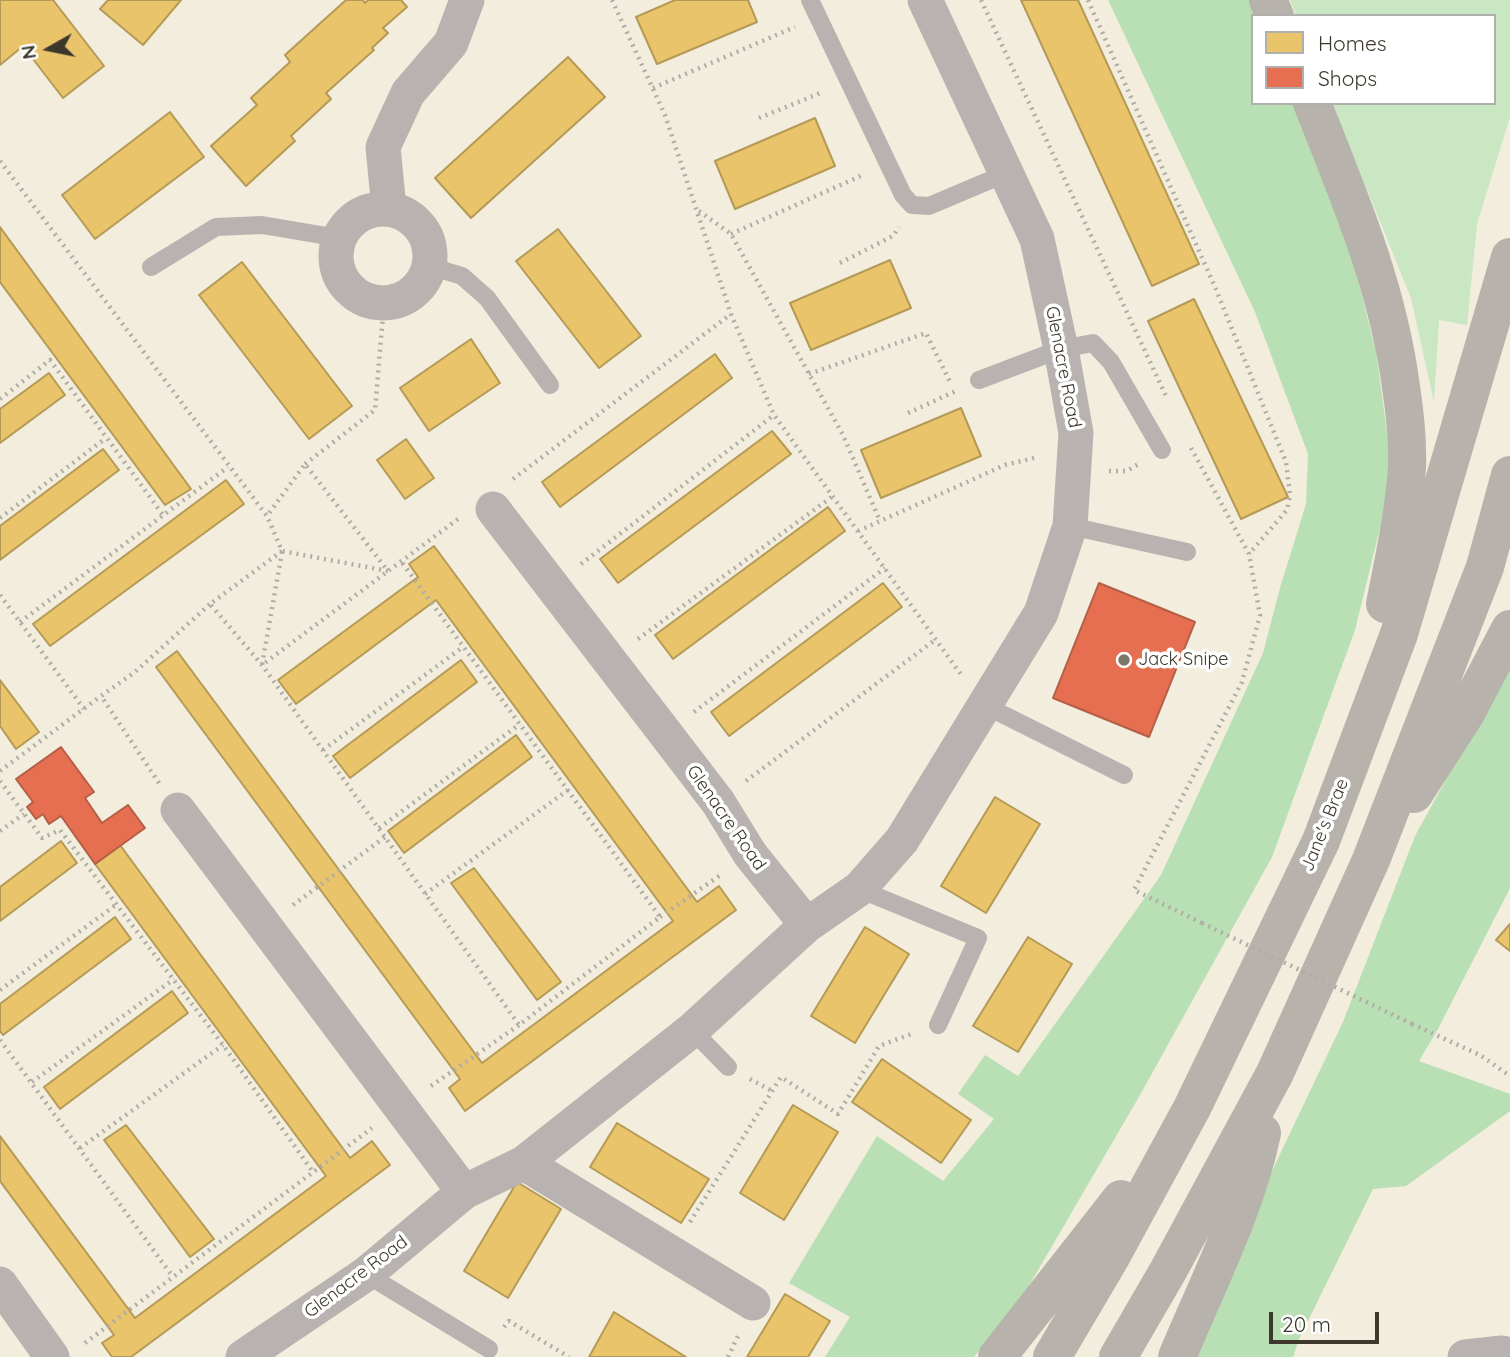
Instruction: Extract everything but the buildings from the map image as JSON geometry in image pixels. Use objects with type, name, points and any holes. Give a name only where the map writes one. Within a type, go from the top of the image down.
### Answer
[{"type":"main road","points":[[1313,105],[1381,287],[1397,354],[1405,416],[1407,465],[1401,517],[1361,733]]},
{"type":"main road","name":"Jane's Brae","points":[[1052,1357],[1112,1255],[1192,1108],[1321,841],[1399,634],[1510,257]]},
{"type":"main road","points":[[1118,1357],[1188,1236],[1275,1073],[1371,860],[1485,567],[1510,475]]},
{"type":"main road","points":[[1371,860],[1466,713],[1510,629]]},
{"type":"main road","points":[[1177,1357],[1256,1160],[1275,1073]]},
{"type":"main road","points":[[997,1357],[1192,1108]]},
{"type":"street","points":[[389,209],[383,147],[408,93],[451,43],[467,0]]},
{"type":"street","name":"Glenacre Road","points":[[243,1357],[366,1274],[464,1192],[524,1163],[692,1030],[807,925],[859,889],[902,840],[1041,614],[1070,526],[1076,433],[1061,349],[1037,239],[925,0]]},
{"type":"street","points":[[389,209],[404,214],[421,229],[430,251],[429,266],[423,281],[413,293],[400,300],[384,303],[368,301],[355,294],[344,282],[336,253],[339,238],[359,215],[389,209]]},
{"type":"street","name":"Glenacre Road","points":[[489,502],[718,802],[750,854],[807,925]]},
{"type":"street","points":[[178,810],[464,1192]]},
{"type":"street","points":[[524,1163],[753,1303]]},
{"type":"street","points":[[0,1284],[65,1353]]},
{"type":"street","points":[[1465,1357],[1510,1354]]},
{"type":"lane","points":[[810,0],[903,195],[912,205],[929,206],[1007,173]]},
{"type":"lane","points":[[151,267],[215,227],[262,225],[339,238]]},
{"type":"lane","points":[[429,266],[462,276],[487,298],[550,385]]},
{"type":"lane","points":[[979,380],[1061,349],[1093,343],[1111,362],[1162,450]]},
{"type":"lane","points":[[1070,526],[1187,552]]},
{"type":"lane","points":[[984,705],[1124,775]]},
{"type":"lane","points":[[859,889],[978,938],[938,1025]]},
{"type":"lane","points":[[692,1030],[728,1067]]},
{"type":"lane","points":[[366,1274],[489,1349]]},
{"type":"path","points":[[612,0],[665,114],[732,314],[774,415],[984,705]]},
{"type":"path","points":[[981,0],[1169,402]]},
{"type":"path","points":[[1088,0],[1215,287],[1286,462],[1290,495],[1287,510],[1249,554]]},
{"type":"path","points":[[653,88],[818,17]]},
{"type":"path","points":[[759,118],[849,81]]},
{"type":"path","points":[[0,161],[267,516],[282,551],[262,665]]},
{"type":"path","points":[[731,234],[888,164]]},
{"type":"path","points":[[840,263],[893,236],[912,205]]},
{"type":"path","points":[[697,210],[731,234],[843,435],[880,521]]},
{"type":"path","points":[[267,516],[305,464],[375,410],[384,303]]},
{"type":"path","points":[[262,665],[401,561],[489,502],[732,314]]},
{"type":"path","points":[[809,374],[926,332],[955,391]]},
{"type":"path","points":[[0,390],[2,397],[50,360],[163,515]]},
{"type":"path","points":[[908,413],[979,380]]},
{"type":"path","points":[[552,586],[774,415]]},
{"type":"path","points":[[0,518],[106,438]]},
{"type":"path","points":[[858,531],[1005,465],[1053,453],[1101,471],[1127,471],[1162,450],[1186,440],[1249,554],[1259,615],[1242,682],[1134,890],[1480,1055],[1510,1076]]},
{"type":"path","points":[[305,464],[388,571]]},
{"type":"path","points":[[20,622],[228,467]]},
{"type":"path","points":[[609,660],[833,496]]},
{"type":"path","points":[[0,771],[135,672],[210,604],[282,551],[388,571]]},
{"type":"path","points":[[401,561],[660,917]]},
{"type":"path","points":[[665,734],[885,568]]},
{"type":"path","points":[[0,595],[84,709]]},
{"type":"path","points":[[210,604],[262,665],[519,1025]]},
{"type":"path","points":[[718,802],[935,640]]},
{"type":"path","points":[[323,750],[463,647]]},
{"type":"path","points":[[100,696],[178,810]]},
{"type":"path","points":[[379,828],[520,724]]},
{"type":"path","points":[[0,782],[42,838],[60,830],[223,1045],[313,1172]]},
{"type":"path","points":[[425,894],[568,790]]},
{"type":"path","points":[[0,831],[24,814]]},
{"type":"path","points":[[264,926],[384,837]]},
{"type":"path","points":[[65,1353],[173,1278],[400,1107],[519,1025],[660,917],[750,854]]},
{"type":"path","points":[[0,990],[117,904]]},
{"type":"path","points":[[32,1083],[174,979]]},
{"type":"path","points":[[671,1253],[781,1077],[838,1114],[879,1046],[938,1025]]},
{"type":"path","points":[[0,1040],[173,1278]]},
{"type":"path","points":[[80,1148],[223,1045]]},
{"type":"path","points":[[489,1349],[509,1321],[569,1357]]},
{"type":"green space","points":[[1108,0],[1251,0],[1257,14],[1251,14],[1251,105],[1295,105],[1344,225],[1376,352],[1393,475],[1355,630],[1272,857],[1140,1095],[1023,1296],[974,1357],[825,1357],[850,1317],[789,1283],[877,1136],[943,1181],[994,1119],[958,1094],[985,1055],[1018,1076],[1161,875],[1263,653],[1306,504],[1308,454],[1255,312]]},
{"type":"green space","points":[[1290,0],[1510,0],[1510,117],[1477,224],[1467,325],[1439,320],[1434,402],[1411,298],[1333,105],[1496,105],[1496,14],[1295,14]]},
{"type":"green space","points":[[1510,657],[1510,888],[1419,1061],[1510,1094],[1510,1111],[1406,1186],[1373,1189],[1299,1339],[1293,1357],[1188,1357],[1251,1215],[1343,1022],[1415,836],[1488,703]]},
{"type":"place","name":"Jack Snipe","points":[[1124,660]]}]
